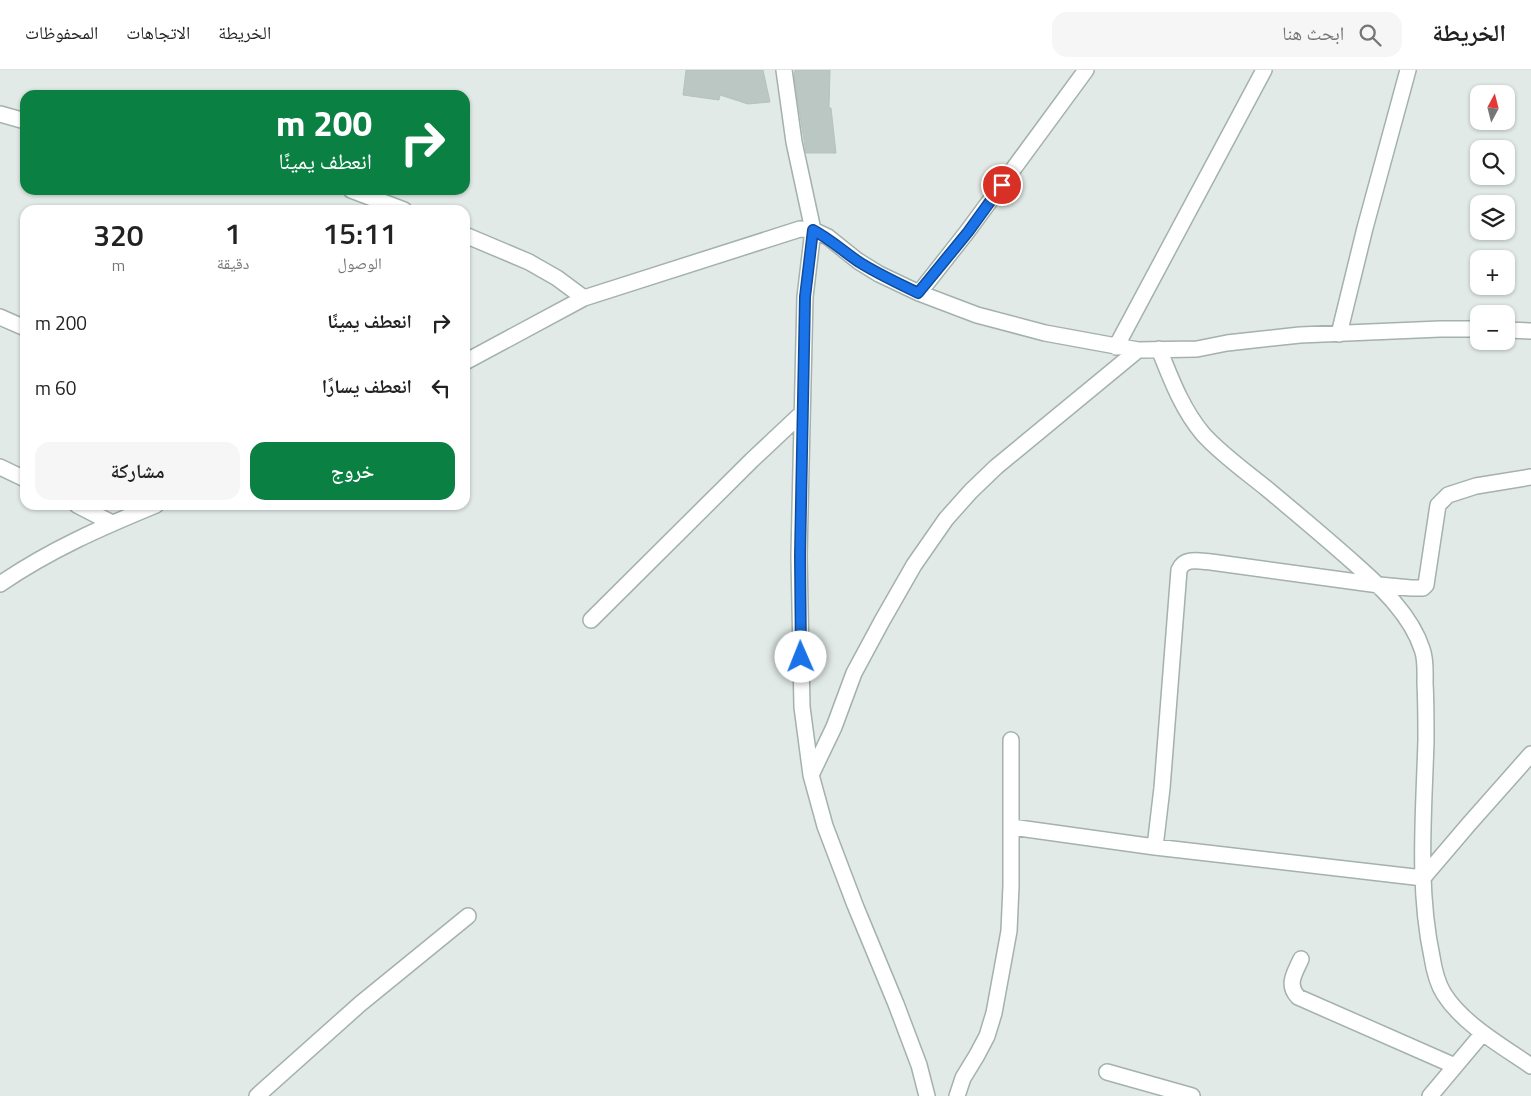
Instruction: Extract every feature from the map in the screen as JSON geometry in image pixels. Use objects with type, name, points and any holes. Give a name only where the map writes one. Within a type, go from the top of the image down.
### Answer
[{"type":"street","points":[[784,70],[794,142],[813,230],[805,297],[800,556],[802,707],[811,775],[825,826],[913,1047],[927,1096]]},
{"type":"street","points":[[918,293],[968,232],[1086,70]]},
{"type":"street","points":[[1116,347],[1264,70]]},
{"type":"street","points":[[1339,334],[1365,228],[1408,70]]},
{"type":"street","points":[[0,114],[20,120]]},
{"type":"street","points":[[364,195],[390,205]]},
{"type":"street","points":[[470,359],[584,298],[800,229],[813,230],[828,237],[858,261],[879,274],[918,293],[977,315],[1045,333],[1116,347],[1138,350],[1197,349],[1274,338],[1440,329],[1470,330]]},
{"type":"street","points":[[470,237],[529,262],[557,278],[584,298]]},
{"type":"street","points":[[0,317],[20,326]]},
{"type":"street","points":[[1515,330],[1531,331]]},
{"type":"street","points":[[1159,349],[1178,396],[1203,434],[1379,585],[1409,621],[1423,650],[1425,665],[1426,722],[1423,878],[1428,939],[1435,974],[1443,993],[1454,1008],[1483,1033],[1531,1066]]},
{"type":"street","points":[[811,775],[834,727],[854,673],[914,565],[946,519],[996,467],[1138,350]]},
{"type":"street","points":[[591,620],[802,413]]},
{"type":"street","points":[[0,467],[20,477]]},
{"type":"street","points":[[1155,847],[1162,788],[1178,579],[1181,565],[1194,560],[1379,585],[1419,588],[1426,585],[1438,505],[1448,495],[1476,486],[1531,477]]},
{"type":"street","points":[[87,510],[112,523]]},
{"type":"street","points":[[0,584],[30,564],[63,546],[144,510]]},
{"type":"street","points":[[957,1096],[963,1078],[987,1036],[994,1013],[1009,931],[1012,827],[1011,740]]},
{"type":"street","points":[[1423,878],[1531,754]]},
{"type":"street","points":[[1012,827],[1155,847],[1423,878]]},
{"type":"street","points":[[257,1096],[360,1004],[468,916]]},
{"type":"street","points":[[1301,959],[1291,984],[1293,991],[1298,997],[1455,1066]]},
{"type":"street","points":[[1430,1096],[1483,1033]]},
{"type":"street","points":[[1107,1072],[1192,1096]]},
{"type":"building","points":[[686,70],[763,70],[770,102],[748,104],[720,95],[719,100],[683,95]]},
{"type":"building","points":[[795,70],[830,70],[829,108],[831,108],[836,153],[806,153],[794,77]]},
{"type":"route","points":[[801,657],[800,556],[805,297],[813,230],[828,237],[858,261],[879,274],[918,293],[968,232],[1002,185]]}]
